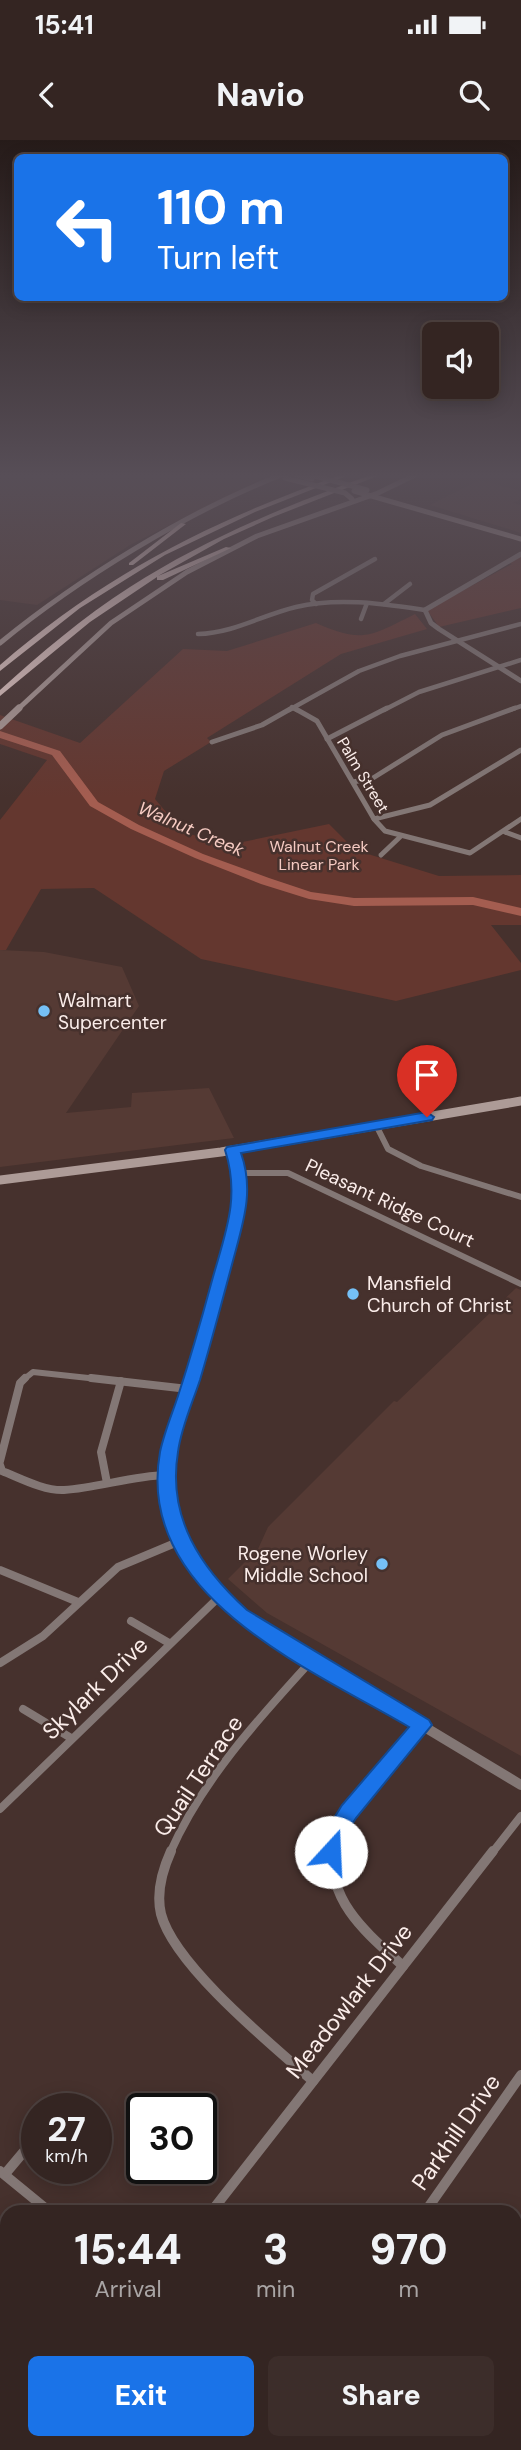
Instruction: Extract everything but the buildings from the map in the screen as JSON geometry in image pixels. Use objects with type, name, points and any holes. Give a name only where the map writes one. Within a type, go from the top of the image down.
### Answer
[{"type":"highway","points":[[0,669],[107,583]]},
{"type":"highway","points":[[79,604],[115,583]]},
{"type":"highway","points":[[0,694],[81,622],[138,583]]},
{"type":"highway","points":[[81,622],[152,583]]},
{"type":"main road","points":[[0,643],[82,583]]},
{"type":"main road","points":[[0,726],[111,623],[174,583]]},
{"type":"main road","points":[[0,1180],[233,1150],[517,1101]]},
{"type":"street","points":[[316,604],[312,600],[313,594],[333,583]]},
{"type":"street","points":[[198,634],[237,631],[273,614],[316,604],[367,603],[425,610],[472,583]]},
{"type":"street","points":[[384,604],[410,584]]},
{"type":"street","points":[[361,619],[367,603]]},
{"type":"street","points":[[425,610],[431,623],[456,642],[521,681]]},
{"type":"street","points":[[212,742],[262,724],[359,671],[400,656],[521,624]]},
{"type":"street","points":[[327,739],[419,692],[521,660]]},
{"type":"street","points":[[353,782],[373,778],[442,735],[521,706]]},
{"type":"street","name":"Palm Street","points":[[292,708],[314,718],[374,819],[384,831],[461,853],[477,851],[505,832]]},
{"type":"street","points":[[374,819],[419,809],[441,800],[502,759],[521,750]]},
{"type":"street","points":[[505,832],[521,819]]},
{"type":"street","points":[[505,832],[521,838]]},
{"type":"street","points":[[381,855],[400,837]]},
{"type":"street","points":[[517,1101],[521,1110]]},
{"type":"street","points":[[376,1125],[388,1149],[421,1167],[521,1197]]},
{"type":"street","points":[[233,1150],[240,1173],[241,1204],[169,1452],[167,1499],[180,1541],[196,1569],[240,1616],[521,1785]]},
{"type":"street","name":"Pleasant Ridge Court","points":[[240,1173],[288,1173],[521,1284]]},
{"type":"street","points":[[166,1475],[136,1476],[107,1483],[51,1489],[2,1471],[0,1463],[25,1376],[41,1371],[188,1389]]},
{"type":"street","points":[[107,1483],[101,1452],[121,1381]]},
{"type":"street","points":[[0,1663],[43,1636],[118,1567],[180,1541]]},
{"type":"street","points":[[0,1570],[78,1602]]},
{"type":"street","name":"Skylark Drive","points":[[0,1809],[220,1596]]},
{"type":"street","points":[[131,1621],[169,1643]]},
{"type":"street","name":"Quail Terrace","points":[[312,1660],[247,1732],[200,1799],[171,1849],[161,1875],[158,1895],[160,1910],[179,1952],[243,2018],[313,2081]]},
{"type":"street","points":[[23,1709],[71,1738]]},
{"type":"street","points":[[403,1966],[369,1940],[344,1905],[331,1871],[331,1852],[338,1828],[349,1812],[422,1725]]},
{"type":"street","name":"Meadowlark Drive","points":[[216,2205],[521,1816]]},
{"type":"street","name":"Parkhill Drive","points":[[430,2205],[521,2075]]},
{"type":"street","points":[[21,2152],[2,2172],[42,2205]]},
{"type":"shaded area","points":[[0,583],[71,583],[37,605],[0,600]]},
{"type":"shaded area","points":[[0,950],[44,952],[122,967],[139,1006],[66,1113],[131,1107],[132,1093],[209,1088],[234,1138],[0,1167]]},
{"type":"shaded area","name":"Rogene Worley Middle School","points":[[516,1288],[521,1290],[521,1756],[267,1613],[228,1579],[258,1549],[268,1527],[394,1401],[397,1402]]},
{"type":"green space","points":[[477,583],[521,583],[521,608],[439,627],[427,610]]},
{"type":"green space","name":"Walnut Creek Linear Park","points":[[415,614],[427,629],[341,654],[207,738],[211,742],[164,771],[155,799],[183,832],[228,845],[329,824],[355,850],[439,876],[521,875],[521,925],[491,925],[521,963],[521,970],[396,1001],[201,959],[94,888],[41,889],[6,950],[0,950],[0,820],[47,760],[0,744],[0,715],[80,743],[183,649],[227,651],[316,623],[345,634],[367,635]]},
{"type":"waterway","name":"Walnut Creek","points":[[0,734],[56,753],[94,804],[135,827],[199,856],[265,881],[309,895],[354,902],[473,901],[521,912]]},
{"type":"place","name":"Walmart Supercenter","points":[[44,1011]]},
{"type":"place","name":"Mansfield Church of Christ","points":[[353,1294]]},
{"type":"place","name":"Rogene Worley Middle School","points":[[382,1564]]},
{"type":"route","points":[[331,1852],[338,1828],[349,1812],[422,1725],[240,1616],[203,1578],[190,1560],[173,1524],[167,1499],[169,1452],[204,1339],[241,1204],[240,1173],[233,1150],[427,1117]]}]
